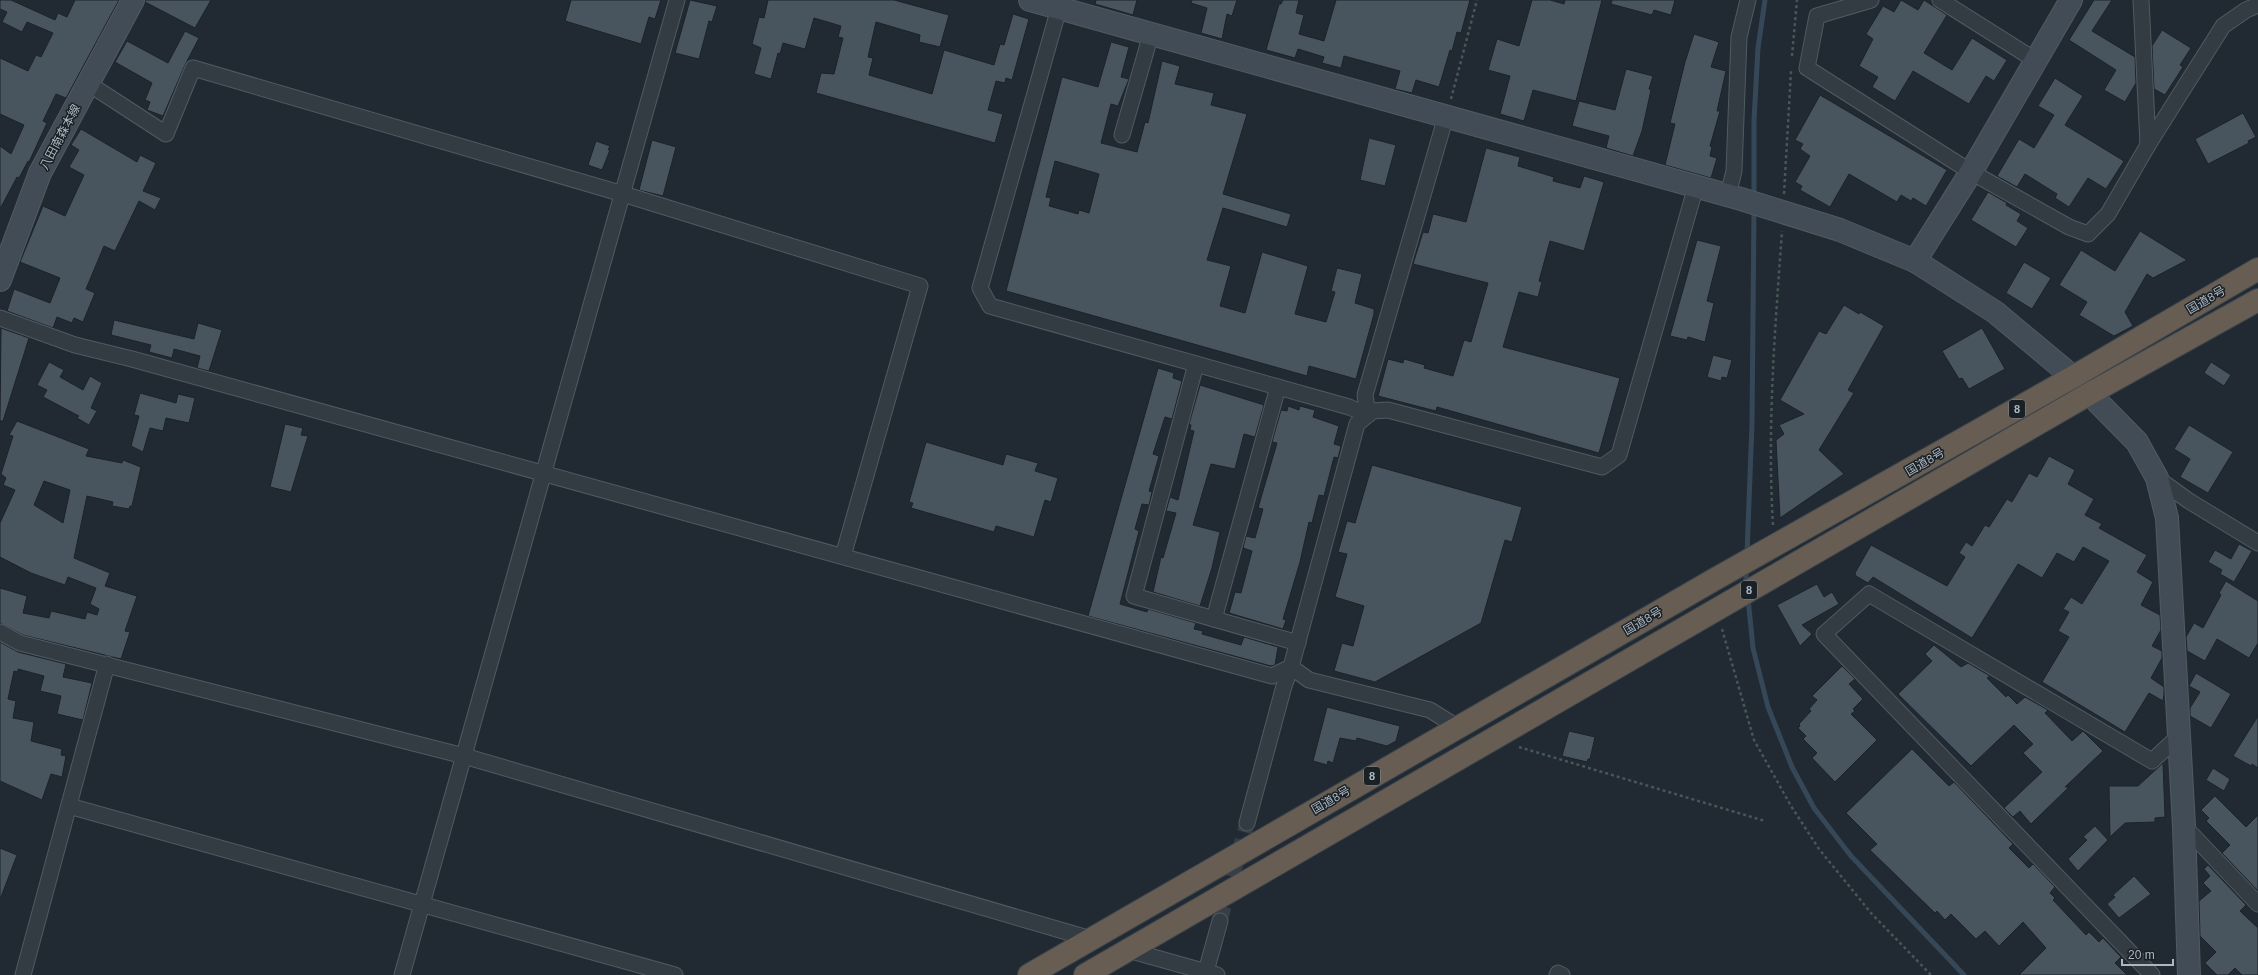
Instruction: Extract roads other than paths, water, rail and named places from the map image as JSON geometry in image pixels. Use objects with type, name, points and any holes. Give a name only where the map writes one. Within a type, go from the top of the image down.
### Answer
[{"type":"highway","name":"国道8号","points":[[1029,975],[1457,727],[2073,377],[2258,269]]},
{"type":"highway","name":"国道8号","points":[[1086,975],[1719,607],[2089,394],[2258,300]]},
{"type":"street","name":"八田南森本線","points":[[0,280],[40,173],[133,0]]},
{"type":"street","points":[[402,975],[678,0]]},
{"type":"street","points":[[1030,0],[1696,186],[1840,230],[1915,261],[1995,312],[2073,377],[2137,442],[2157,478],[2167,518],[2184,826],[2189,975]]},
{"type":"street","points":[[1743,200],[1734,171],[1739,37],[1748,0]]},
{"type":"street","points":[[1871,0],[1817,16],[1807,68],[1971,172],[2069,228],[2088,234],[2108,214],[2148,145],[2223,26],[2246,10],[2258,6]]},
{"type":"street","points":[[1940,0],[2035,60]]},
{"type":"street","points":[[1915,261],[1971,172],[2071,0]]},
{"type":"street","points":[[2141,0],[2148,145]]},
{"type":"street","points":[[1059,8],[980,288],[990,306],[1349,406],[1368,415]]},
{"type":"street","points":[[1122,135],[1151,34]]},
{"type":"street","points":[[89,84],[166,134],[193,68],[623,194],[920,286],[843,556]]},
{"type":"street","points":[[1368,415],[1365,395],[1446,116]]},
{"type":"street","points":[[1247,823],[1284,686],[1298,643],[1357,424],[1372,411],[1388,410],[1602,467],[1619,455],[1696,186]]},
{"type":"street","points":[[0,318],[75,345],[132,359],[1272,676],[1291,667]]},
{"type":"street","points":[[1196,364],[1134,596],[1298,643]]},
{"type":"street","points":[[1214,619],[1278,387]]},
{"type":"street","points":[[2157,478],[2189,501],[2258,543]]},
{"type":"street","points":[[2152,975],[1824,634],[1870,594],[2152,761],[2179,736]]},
{"type":"street","points":[[0,632],[20,643],[108,664],[464,756],[1092,939]]},
{"type":"street","points":[[23,975],[108,664]]},
{"type":"street","points":[[1291,667],[1309,680],[1430,710],[1457,727]]},
{"type":"street","points":[[69,806],[675,975]]},
{"type":"street","points":[[2184,826],[2258,904]]},
{"type":"street","points":[[1128,950],[1209,974],[1220,921]]},
{"type":"street","points":[[1557,975],[1558,973],[1562,975]]},
{"type":"waterway","points":[[1754,198],[1754,120],[1758,48],[1765,0]]},
{"type":"waterway","points":[[1747,554],[1752,424],[1754,208]]},
{"type":"waterway","points":[[1746,568],[1746,586]]},
{"type":"waterway","points":[[1748,598],[1753,648],[1768,707],[1792,767],[1814,808],[1851,856],[1964,975]]},
{"type":"tunnel","points":[[1220,921],[1247,823]]}]
